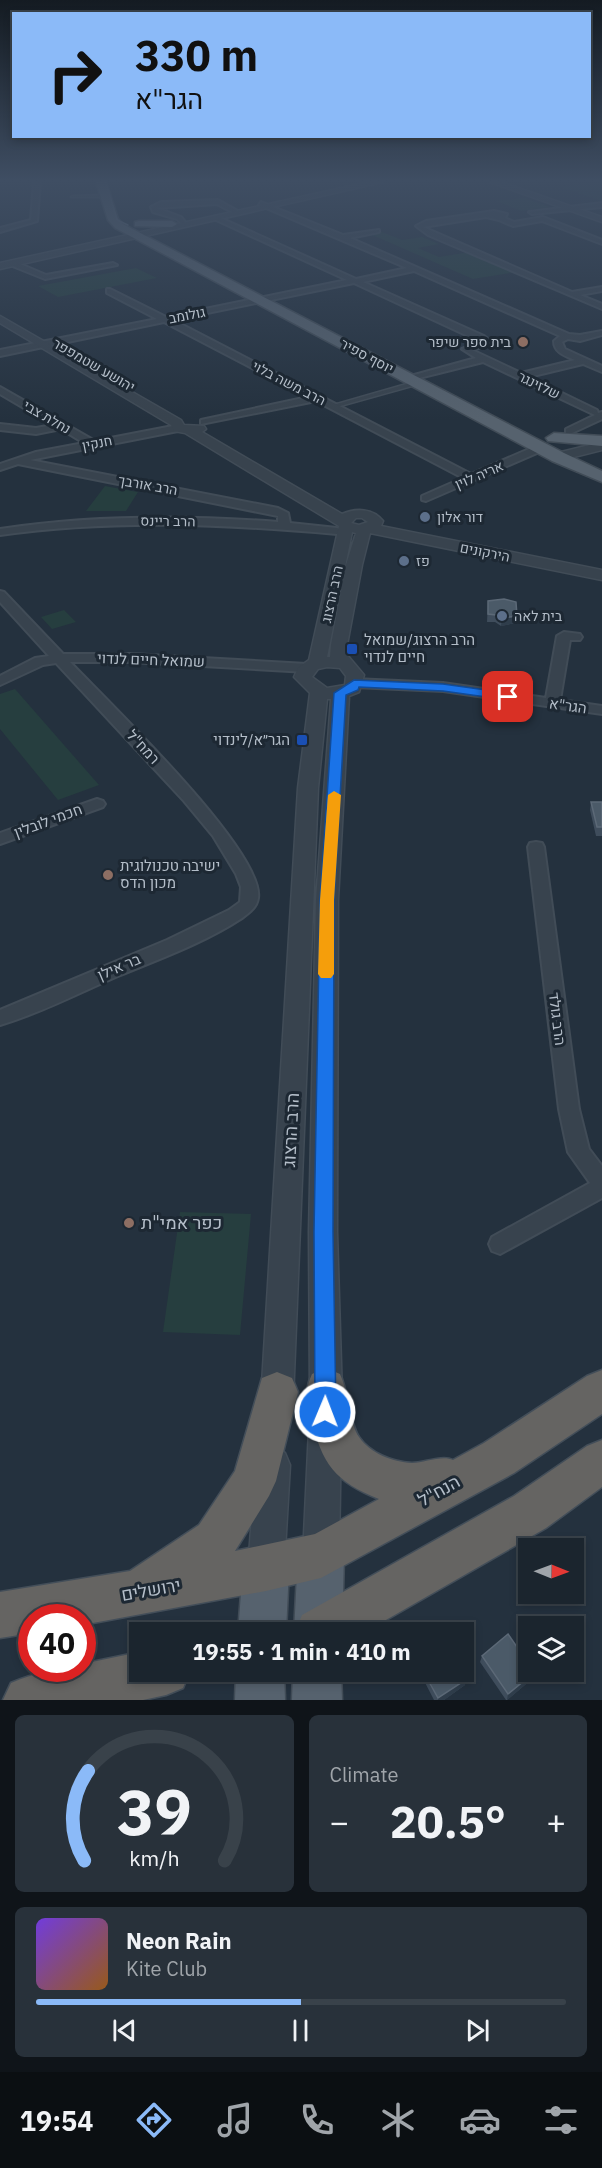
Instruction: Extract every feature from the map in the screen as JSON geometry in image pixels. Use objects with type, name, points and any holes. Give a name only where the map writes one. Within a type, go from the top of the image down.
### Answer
[{"type":"highway","points":[[326,1388],[341,1450],[369,1473],[391,1483],[433,1484],[499,1458]]},
{"type":"highway","name":"הנח\"ל","points":[[266,1569],[321,1555],[499,1458],[602,1390]]},
{"type":"highway","points":[[135,1593],[215,1541],[254,1481],[277,1392]]},
{"type":"highway","points":[[337,1622],[530,1512],[602,1461]]},
{"type":"highway","name":"ירושלים","points":[[0,1615],[266,1569]]},
{"type":"highway","points":[[28,1700],[129,1679]]},
{"type":"main road","name":"יוסף ספיר","points":[[198,261],[418,379],[549,442],[581,451],[602,461]]},
{"type":"main road","name":"יוסף ספיר","points":[[549,442],[558,457],[602,477]]},
{"type":"main road","points":[[549,442],[602,443]]},
{"type":"main road","points":[[319,1622],[321,1555]]},
{"type":"main road","points":[[263,1622],[266,1569]]},
{"type":"main road","points":[[260,1682],[260,1700]]},
{"type":"main road","points":[[317,1682],[317,1700]]},
{"type":"street","points":[[0,264],[20,261]]},
{"type":"street","points":[[312,261],[486,341],[466,349],[484,359]]},
{"type":"street","points":[[397,261],[567,336],[580,338],[602,333]]},
{"type":"street","points":[[495,261],[602,307]]},
{"type":"street","points":[[13,263],[45,277],[113,265]]},
{"type":"street","name":"גולומב","points":[[0,353],[414,269]]},
{"type":"street","points":[[572,294],[602,289]]},
{"type":"street","name":"הרב משה בלוי","points":[[110,291],[467,476]]},
{"type":"street","name":"יהושע שטמפפר","points":[[0,311],[48,343],[326,512],[328,523],[346,532]]},
{"type":"street","name":"יהושע שטמפפר","points":[[0,320],[48,343]]},
{"type":"street","points":[[567,336],[558,341],[558,346],[562,351],[602,369]]},
{"type":"street","points":[[333,406],[484,359]]},
{"type":"street","name":"שלזינגר","points":[[484,359],[598,414]]},
{"type":"street","points":[[521,376],[583,361]]},
{"type":"street","name":"נחלת צבי","points":[[0,390],[93,444]]},
{"type":"street","points":[[183,425],[204,424],[318,398]]},
{"type":"street","name":"אריה לוין","points":[[426,498],[549,442],[598,414]]},
{"type":"street","points":[[204,424],[303,488],[356,514]]},
{"type":"street","name":"חנקין","points":[[17,461],[183,425]]},
{"type":"street","points":[[0,427],[36,431],[63,426]]},
{"type":"street","points":[[558,457],[602,443]]},
{"type":"street","points":[[0,467],[17,461]]},
{"type":"street","name":"הרב אורבך","points":[[17,461],[278,511],[284,514],[284,526]]},
{"type":"street","points":[[369,525],[368,515],[347,516],[346,532],[377,536],[396,534]]},
{"type":"street","name":"הרב ריינס","points":[[0,532],[52,523],[109,520],[284,526],[346,532]]},
{"type":"street","name":"הרב הרצוג","points":[[346,532],[369,525]]},
{"type":"street","name":"הירקונים","points":[[369,525],[396,534],[602,575]]},
{"type":"street","name":"הירקונים","points":[[369,525],[415,531],[602,568]]},
{"type":"street","name":"הרב הרצוג","points":[[266,1569],[308,788],[338,689],[353,670],[339,657],[346,532]]},
{"type":"street","name":"הרב הרצוג","points":[[312,665],[346,532]]},
{"type":"street","name":"רמח\"ל","points":[[0,595],[82,680],[207,818],[244,872],[250,896],[247,906],[237,914]]},
{"type":"street","points":[[552,703],[564,636],[575,637]]},
{"type":"street","name":"שמואל חיים לנדוי","points":[[0,681],[31,664],[61,658],[132,658],[312,665]]},
{"type":"street","points":[[82,680],[81,672],[86,668],[132,658]]},
{"type":"street","points":[[338,689],[311,687],[303,677],[312,665],[329,661],[344,663]]},
{"type":"street","name":"הגר\"א","points":[[338,689],[443,687],[602,710]]},
{"type":"street","name":"הרב הרצוג","points":[[321,1555],[326,1388],[323,1232],[327,900],[338,689]]},
{"type":"street","name":"חכמי לובלין","points":[[0,839],[97,804]]},
{"type":"street","name":"הרב גולד","points":[[536,847],[569,1109],[579,1152],[602,1182]]},
{"type":"street","name":"בר אילן","points":[[0,1018],[237,914]]},
{"type":"street","points":[[500,1244],[602,1187]]},
{"type":"green space","points":[[433,261],[491,261],[516,272],[473,279]]},
{"type":"green space","points":[[136,268],[157,278],[58,297],[38,286]]},
{"type":"green space","points":[[105,486],[138,492],[126,511],[86,511]]},
{"type":"green space","points":[[64,610],[76,622],[52,629],[41,617]]},
{"type":"green space","points":[[15,689],[99,785],[58,800],[0,729],[0,694]]},
{"type":"green space","points":[[180,1212],[251,1214],[240,1335],[163,1332]]},
{"type":"building","points":[[504,599],[516,602],[517,616],[502,618],[488,614],[488,601]]},
{"type":"building","points":[[591,802],[602,802],[602,827],[597,827]]},
{"type":"building","points":[[508,1634],[518,1648],[518,1682],[523,1682],[508,1694],[482,1656]]},
{"type":"building","points":[[429,1682],[462,1682],[438,1698]]},
{"type":"slow traffic","points":[[326,974],[327,900],[334,795]]},
{"type":"place","name":"בית ספר שיפר","points":[[523,342]]},
{"type":"place","name":"דור אלון","points":[[425,517]]},
{"type":"place","name":"פז","points":[[404,561]]},
{"type":"place","name":"בית לאה","points":[[502,616]]},
{"type":"place","name":"הרב הרצוג/שמואל חיים לנדוי","points":[[352,649]]},
{"type":"place","name":"הגר״א/לינדוי","points":[[302,740]]},
{"type":"place","name":"ישיבה טכנולוגית מכון הדס","points":[[108,875]]},
{"type":"place","name":"כפר אמי\"ת","points":[[129,1223]]},
{"type":"route","points":[[325,1412],[323,1232],[327,900],[340,693],[354,688],[354,683],[443,687],[508,697]]}]
